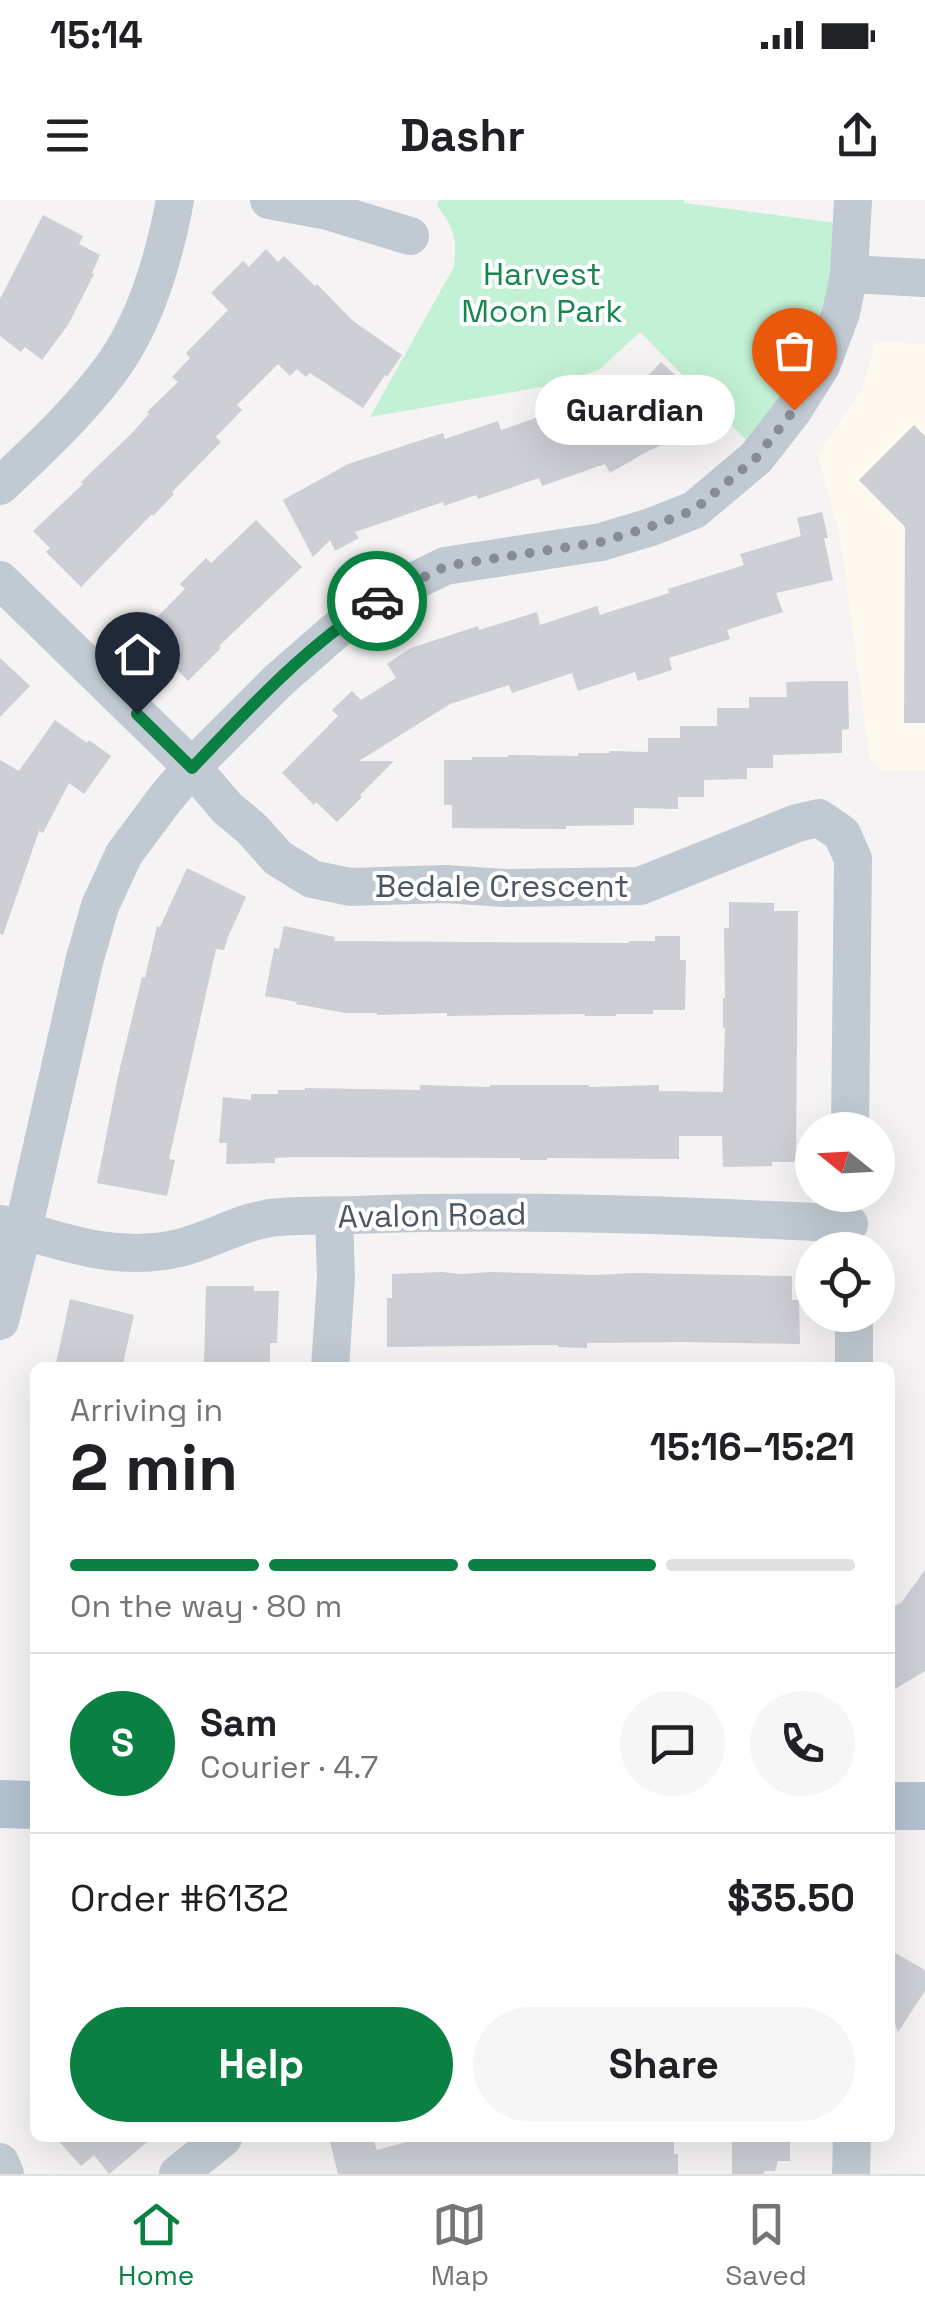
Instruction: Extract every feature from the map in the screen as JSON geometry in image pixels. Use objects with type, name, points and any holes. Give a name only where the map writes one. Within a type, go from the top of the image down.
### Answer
[{"type":"main road","points":[[0,1804],[30,1805]]},
{"type":"main road","points":[[895,1806],[925,1806]]},
{"type":"street","points":[[0,486],[55,434],[110,372],[139,321],[175,200]]},
{"type":"street","points":[[269,200],[328,211],[410,236]]},
{"type":"street","points":[[0,1321],[12,1227],[100,906],[124,854],[165,798],[279,680],[350,618],[392,592],[446,566],[601,542],[650,527],[694,510],[756,458],[794,410],[821,366],[841,314],[849,274],[853,200]]},
{"type":"street","points":[[849,274],[925,278]]},
{"type":"street","points":[[0,580],[192,768]]},
{"type":"street","name":"Bedale Crescent","points":[[192,768],[278,858],[312,878],[350,888],[426,884],[505,888],[640,886],[797,822],[819,818],[842,834],[854,858],[850,1112]]},
{"type":"street","name":"Avalon Road","points":[[12,1227],[93,1251],[137,1254],[180,1248],[276,1217],[489,1212],[850,1223]]},
{"type":"street","points":[[330,1362],[336,1292],[334,1216]]},
{"type":"street","points":[[854,1332],[854,1362]]},
{"type":"street","points":[[178,2174],[218,2142]]},
{"type":"street","points":[[851,2174],[852,2142]]},
{"type":"street","points":[[0,2162],[5,2174]]},
{"type":"shaded area","points":[[875,342],[925,344],[925,770],[883,770],[870,761],[840,536],[817,454],[862,390]]},
{"type":"green space","name":"Harvest Moon Park","points":[[439,200],[684,200],[837,223],[827,297],[800,371],[747,441],[640,332],[600,369],[564,383],[370,417],[454,267],[453,234],[437,206]]},
{"type":"building","points":[[43,215],[83,236],[79,244],[100,255],[68,325],[42,360],[25,347],[21,352],[0,336],[0,299]]},
{"type":"building","points":[[266,249],[278,262],[284,256],[353,321],[402,355],[363,408],[310,373],[306,377],[297,369],[290,376],[278,364],[237,405],[242,410],[216,437],[221,442],[81,587],[46,552],[50,548],[33,531],[83,484],[178,382],[172,377],[190,358],[186,353],[228,310],[211,293],[243,261],[249,267]]},
{"type":"building","points":[[661,362],[710,407],[678,441],[650,450],[610,473],[605,464],[542,486],[539,478],[478,499],[476,495],[444,506],[443,502],[355,532],[359,538],[335,551],[330,540],[313,557],[283,500],[348,464],[443,433],[445,439],[498,421],[501,430],[562,409],[567,421],[616,393],[622,404]]},
{"type":"building","points":[[914,425],[925,436],[925,723],[904,723],[905,527],[859,480]]},
{"type":"building","points":[[822,512],[833,580],[776,593],[783,612],[727,630],[730,639],[669,658],[672,670],[638,681],[635,672],[578,691],[572,673],[512,693],[509,685],[450,704],[359,761],[394,761],[337,822],[282,773],[338,716],[332,710],[352,691],[361,700],[396,678],[387,664],[411,648],[537,612],[540,625],[597,606],[600,615],[669,593],[668,589],[744,565],[740,554],[801,536],[797,518]]},
{"type":"building","points":[[256,520],[302,567],[188,681],[142,632],[185,589],[180,584],[206,558],[211,563]]},
{"type":"building","points":[[0,658],[30,686],[0,717]]},
{"type":"building","points":[[848,681],[849,729],[842,730],[842,753],[773,755],[773,768],[747,768],[747,779],[704,780],[704,797],[678,797],[678,809],[634,808],[634,825],[452,828],[452,805],[444,805],[444,760],[648,752],[648,738],[680,738],[680,726],[717,726],[717,708],[749,708],[749,697],[787,697],[786,682]]},
{"type":"building","points":[[55,720],[111,756],[84,794],[69,783],[43,833],[39,831],[3,935],[0,760],[19,771]]},
{"type":"building","points":[[187,868],[246,897],[224,950],[216,949],[169,1159],[175,1160],[167,1196],[97,1183],[142,977],[145,978],[157,926],[160,927]]},
{"type":"building","points":[[729,902],[774,903],[774,911],[798,911],[795,1162],[723,1167],[722,1136],[679,1136],[679,1159],[294,1157],[275,1158],[275,1163],[226,1164],[227,1143],[219,1143],[223,1097],[251,1100],[251,1094],[305,1088],[420,1090],[420,1085],[659,1085],[659,1091],[723,1092],[724,928],[729,928]]},
{"type":"building","points":[[284,926],[335,937],[334,941],[629,943],[655,941],[655,936],[680,936],[680,960],[686,960],[685,1010],[616,1016],[377,1015],[296,1004],[265,996],[274,948],[279,949]]},
{"type":"building","points":[[392,1274],[792,1276],[795,1332],[800,1332],[800,1344],[387,1347],[387,1298],[392,1298]]},
{"type":"building","points":[[206,1286],[254,1286],[254,1291],[279,1291],[277,1343],[270,1343],[270,1362],[204,1362]]},
{"type":"building","points":[[70,1299],[134,1315],[123,1362],[56,1362]]},
{"type":"building","points":[[925,1570],[925,1671],[895,1689],[895,1606]]},
{"type":"building","points":[[895,1953],[925,1970],[925,1991],[898,2032]]},
{"type":"building","points":[[60,2142],[147,2142],[109,2174],[94,2155],[81,2166]]},
{"type":"building","points":[[330,2142],[374,2142],[377,2150],[406,2142],[674,2142],[674,2154],[678,2154],[678,2174],[338,2174]]},
{"type":"building","points":[[732,2142],[790,2142],[790,2161],[778,2161],[775,2171],[732,2174]]},
{"type":"way so far","points":[[377,601],[446,566],[601,542],[694,510],[756,458],[794,410]]},
{"type":"place","name":"Guardian","points":[[794,410]]},
{"type":"route","points":[[137,714],[192,768],[279,680],[350,618],[377,601]]}]
